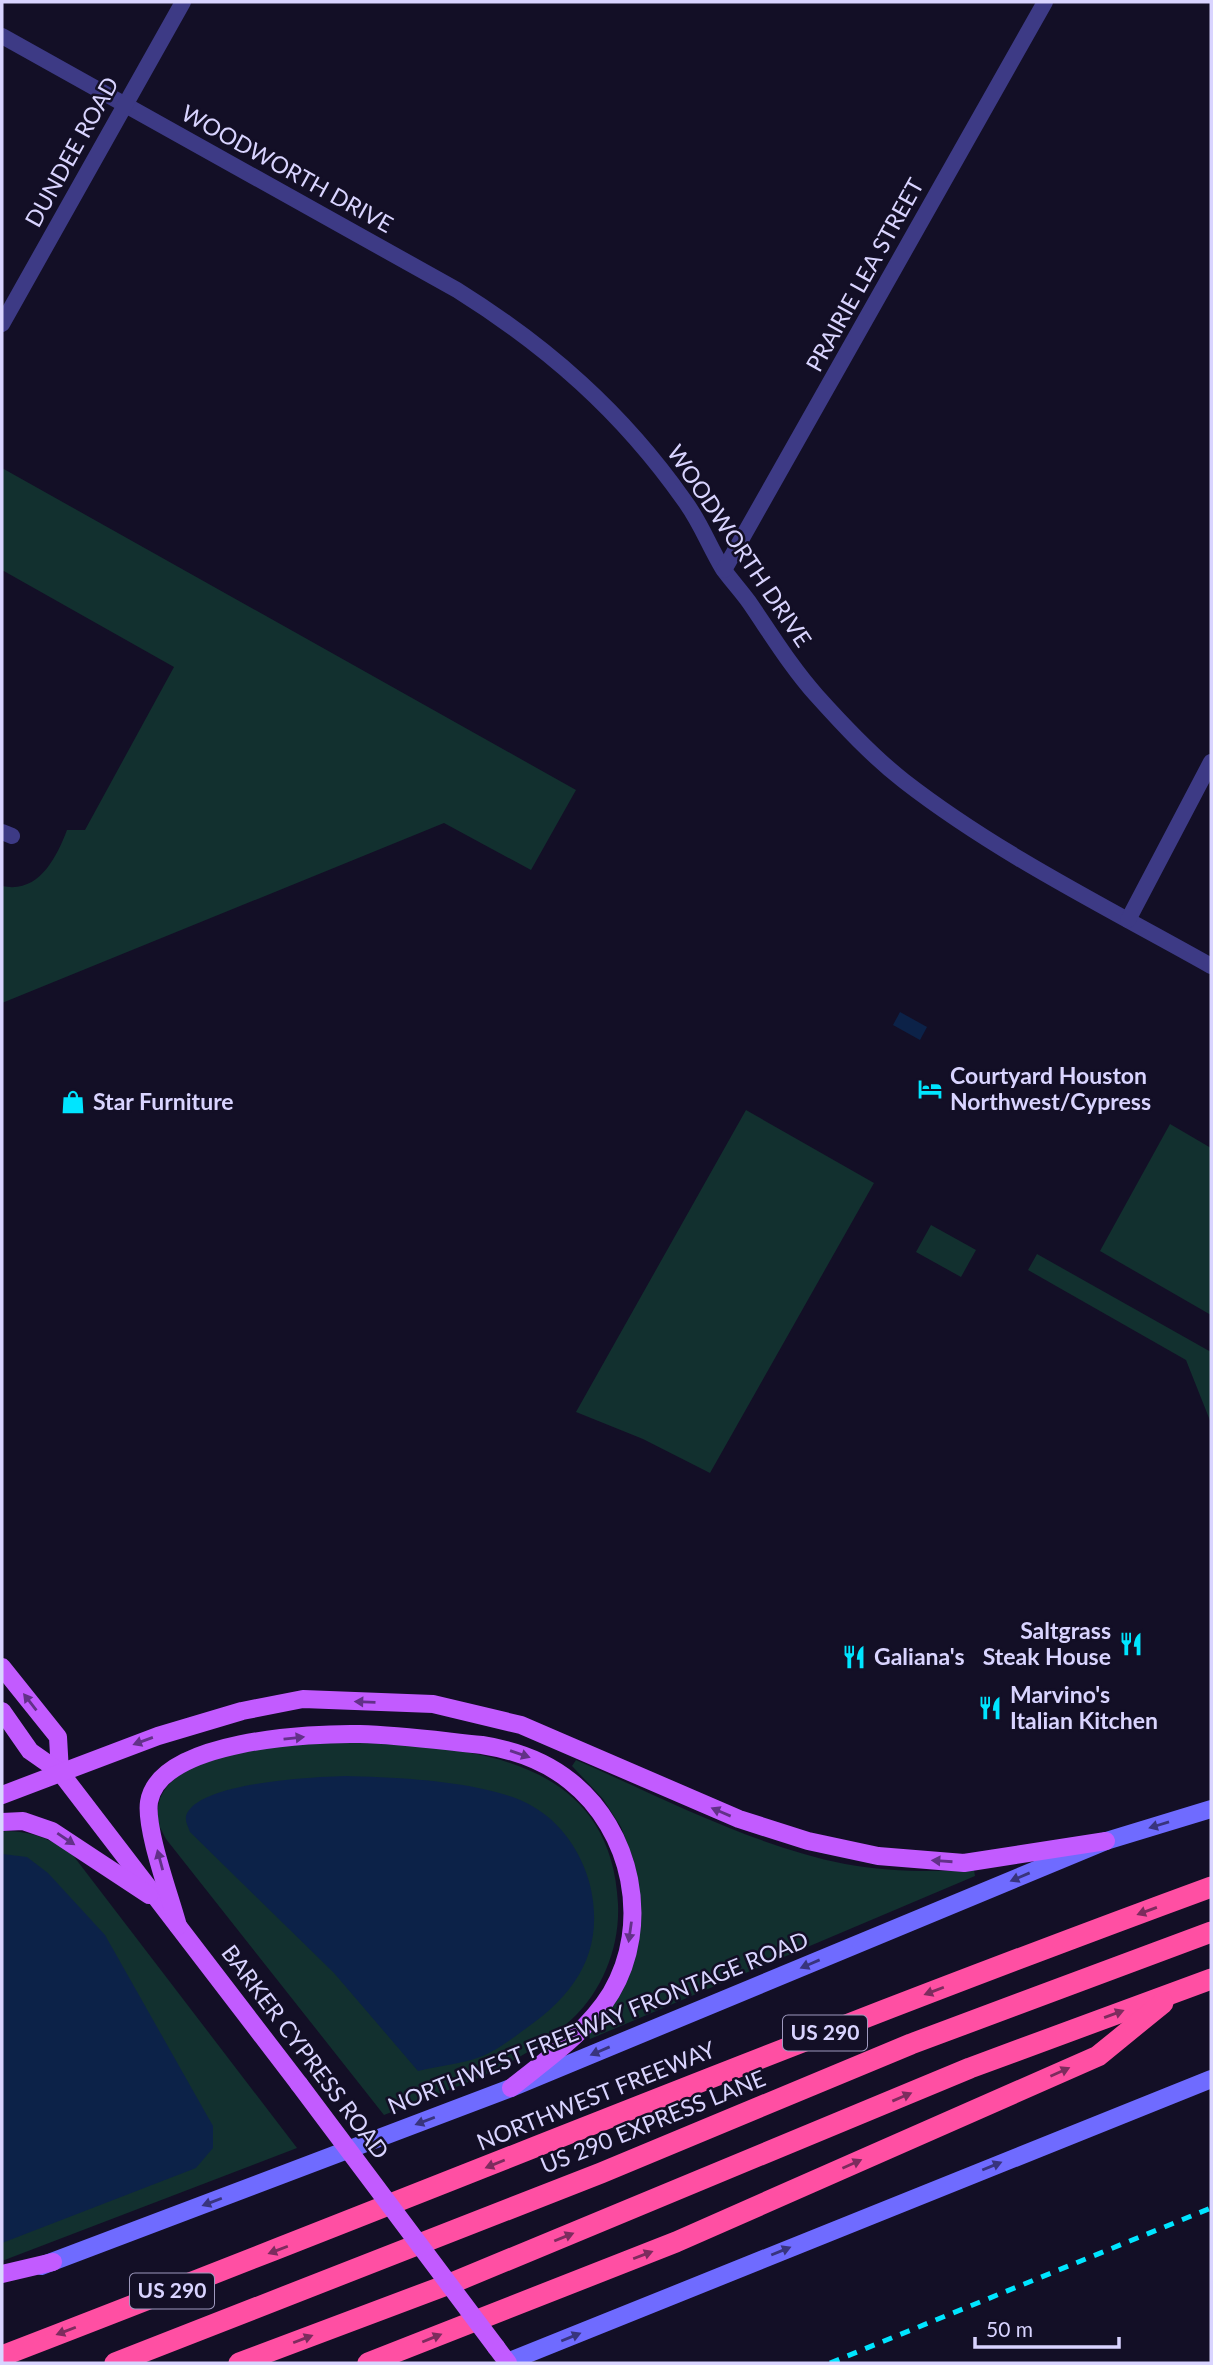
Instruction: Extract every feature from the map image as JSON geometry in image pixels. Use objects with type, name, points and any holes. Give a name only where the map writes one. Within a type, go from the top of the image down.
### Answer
[{"type":"highway","name":"NORTHWEST FREEWAY","points":[[2,2356],[292,2245],[837,2029],[1211,1887]]},
{"type":"highway","name":"US 290 EXPRESS LANE","points":[[115,2363],[601,2173],[911,2044],[1211,1931]]},
{"type":"highway","points":[[239,2363],[452,2283],[970,2068],[1211,1979]]},
{"type":"highway","points":[[368,2363],[676,2242],[1098,2056],[1179,1990]]},
{"type":"main road","points":[[2,1667],[58,1737],[60,1772]]},
{"type":"main road","points":[[2,1795],[158,1736],[242,1711],[303,1699],[433,1704],[521,1725],[739,1819],[808,1841],[878,1856],[964,1863],[1106,1841]]},
{"type":"main road","name":"BARKER CYPRESS ROAD","points":[[2,1712],[30,1751],[60,1772],[299,2084],[507,2363]]},
{"type":"main road","points":[[178,1926],[149,1820],[150,1800],[166,1775],[199,1755],[267,1741],[317,1735],[362,1734],[482,1745],[511,1751],[538,1761],[571,1782],[598,1810],[609,1826],[625,1861],[630,1880],[632,1919],[621,1973],[601,2007],[575,2036],[511,2088]]},
{"type":"main road","name":"NORTHWEST FREEWAY FRONTAGE ROAD","points":[[2,2282],[511,2088],[1106,1841],[1211,1809]]},
{"type":"main road","points":[[2,1822],[23,1821],[52,1831],[160,1902]]},
{"type":"main road","points":[[507,2363],[1211,2079]]},
{"type":"main road","points":[[2,2274],[53,2262]]},
{"type":"street","name":"DUNDEE ROAD","points":[[2,324],[183,2]]},
{"type":"street","name":"PRAIRIE LEA STREET","points":[[724,570],[1045,2]]},
{"type":"street","name":"WOODWORTH DRIVE","points":[[2,36],[457,290],[509,322],[563,365],[607,407],[651,456],[686,502],[724,570],[815,694],[854,736],[902,779],[987,839],[1211,967]]},
{"type":"street","points":[[1128,920],[1211,762]]},
{"type":"green space","points":[[2,468],[576,790],[531,870],[444,823],[2,1003],[2,886],[26,885],[35,879],[51,863],[67,830],[85,830],[174,667],[2,570]]},
{"type":"green space","points":[[746,1110],[874,1183],[710,1473],[643,1439],[576,1412]]},
{"type":"green space","points":[[1170,1124],[1211,1148],[1211,1315],[1100,1251]]},
{"type":"green space","points":[[931,1225],[976,1250],[961,1277],[916,1252]]},
{"type":"green space","points":[[1037,1254],[1211,1352],[1211,1423],[1186,1360],[1028,1270]]},
{"type":"green space","points":[[343,1742],[434,1747],[480,1755],[522,1767],[559,1787],[589,1815],[609,1853],[618,1904],[616,1936],[601,1981],[593,1995],[572,2019],[530,2051],[507,2064],[384,2115],[166,1839],[158,1821],[161,1795],[177,1777],[200,1764],[262,1749]]},
{"type":"green space","points":[[576,1760],[742,1833],[810,1856],[877,1869],[974,1870],[975,1876],[590,2039],[588,2034],[640,1928],[640,1894],[634,1861],[621,1827],[603,1799],[572,1766]]},
{"type":"green space","points":[[2,1832],[40,1837],[72,1854],[297,2148],[2,2261]]},
{"type":"water","points":[[900,1012],[927,1027],[920,1040],[893,1025]]},
{"type":"water","points":[[345,1776],[441,1782],[492,1791],[514,1798],[532,1806],[552,1821],[569,1840],[582,1861],[594,1909],[589,1952],[581,1970],[570,1988],[540,2018],[491,2052],[465,2061],[418,2071],[334,1973],[190,1832],[186,1822],[186,1816],[194,1805],[233,1789],[284,1780]]},
{"type":"water","points":[[2,1854],[27,1857],[48,1873],[105,1935],[213,2126],[213,2148],[196,2168],[2,2243]]},
{"type":"railway","points":[[830,2363],[1211,2208]]},
{"type":"place","name":"Courtyard Houston Northwest/Cypress","points":[[930,1089]]},
{"type":"place","name":"Star Furniture","points":[[73,1102]]},
{"type":"place","name":"Saltgrass Steak House","points":[[1131,1644]]},
{"type":"place","name":"Galiana's","points":[[854,1657]]},
{"type":"place","name":"Marvino's Italian Kitchen","points":[[990,1708]]}]
